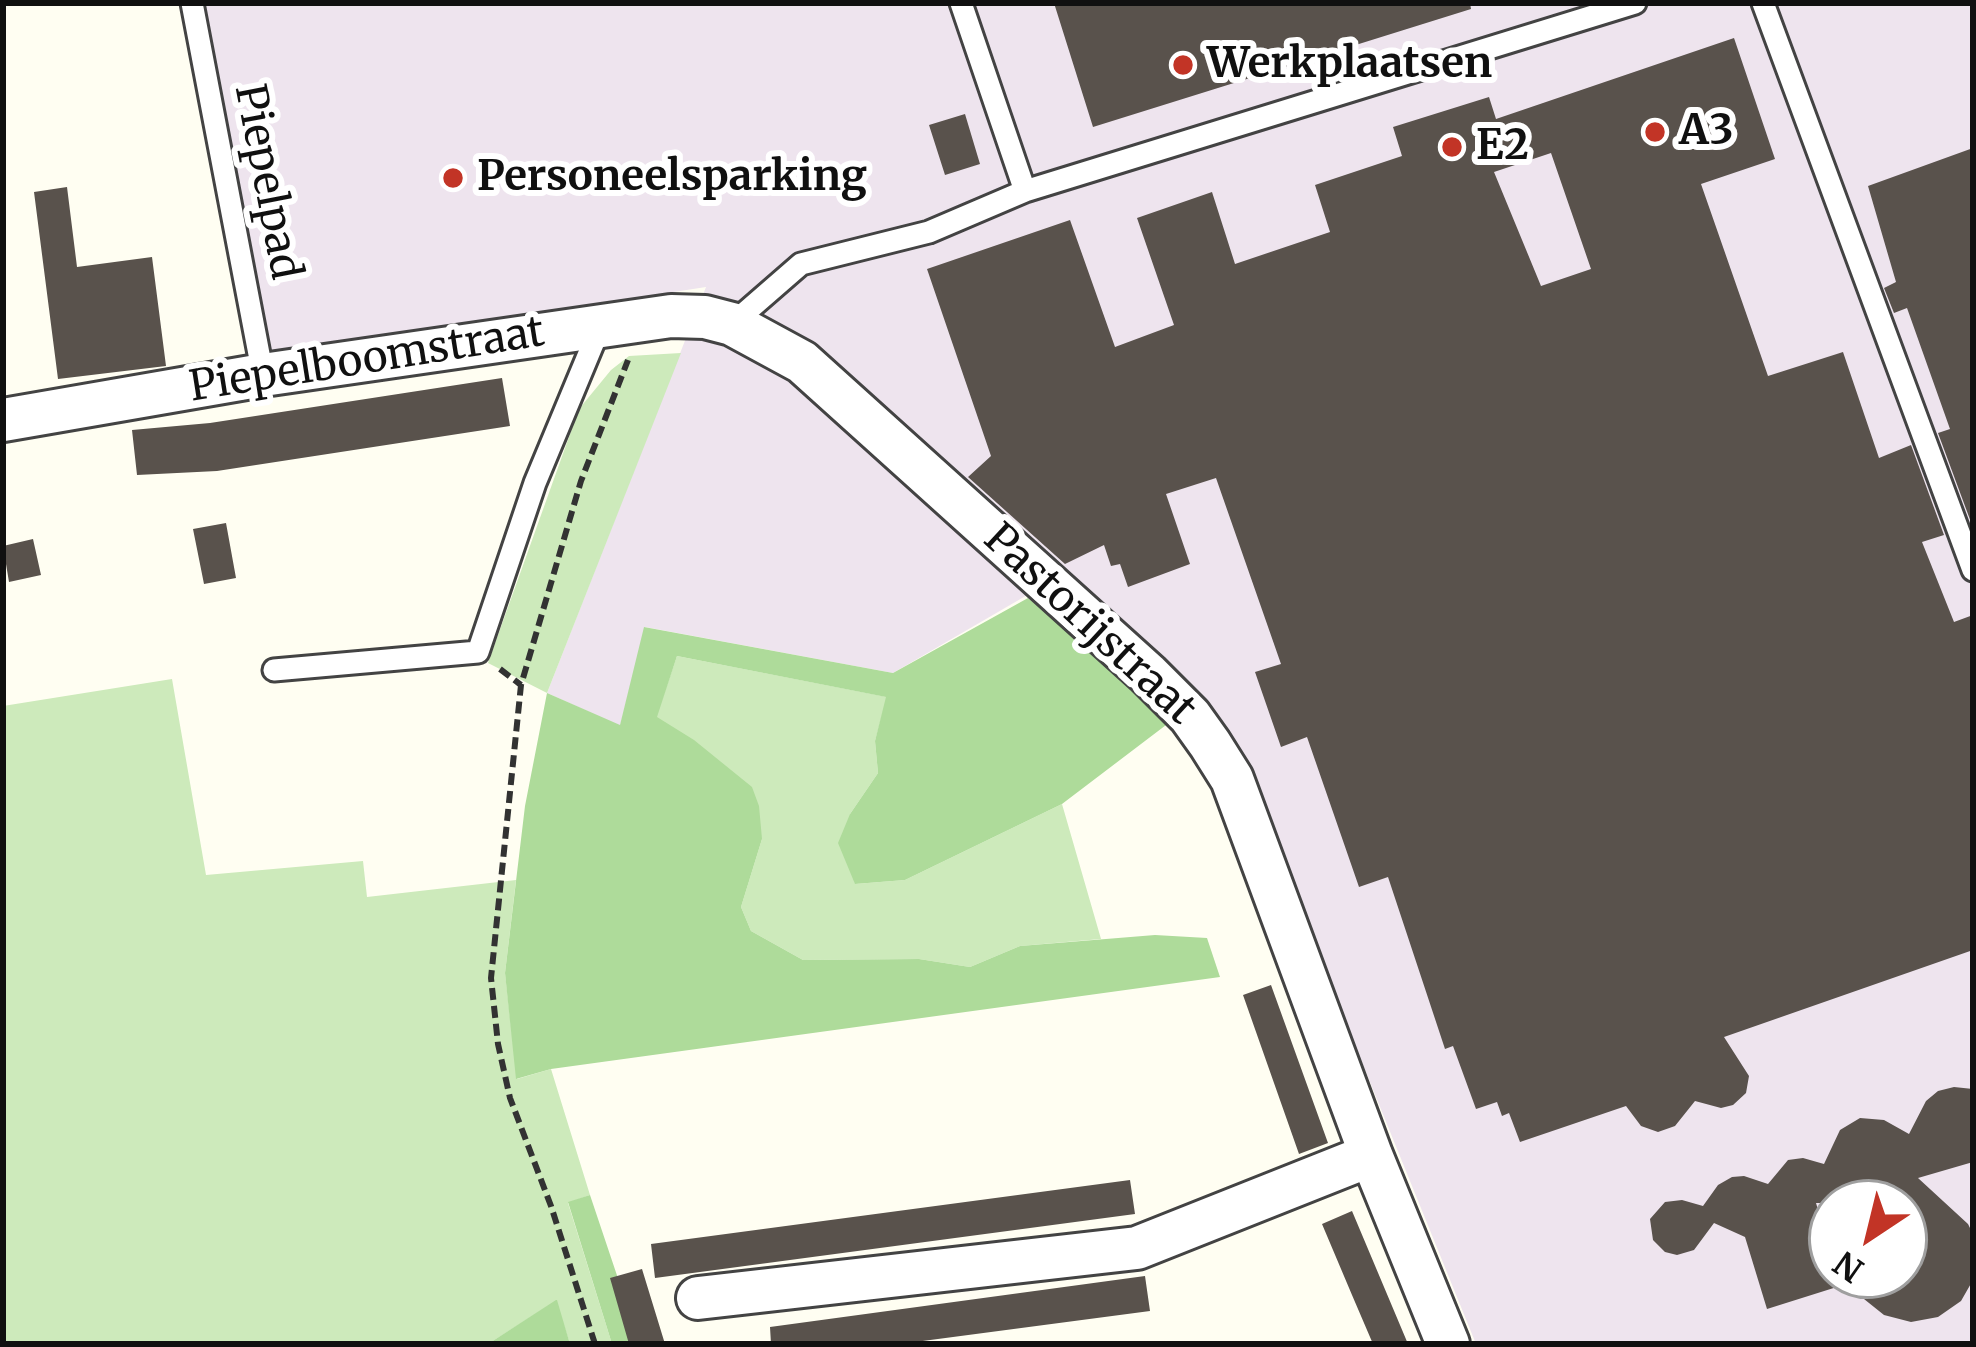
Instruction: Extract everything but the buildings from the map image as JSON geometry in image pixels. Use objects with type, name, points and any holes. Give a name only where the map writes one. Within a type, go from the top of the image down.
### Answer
[{"type":"street","name":"Piepelboomstraat","points":[[3,420],[263,375],[618,324],[705,316],[732,324]]},
{"type":"street","name":"Pastorijstraat","points":[[732,324],[802,362],[1190,716],[1232,778],[1371,1155],[1448,1344]]},
{"type":"street","points":[[698,1298],[1137,1248],[1371,1155]]},
{"type":"lane","name":"Piepelpad","points":[[192,3],[263,375]]},
{"type":"lane","points":[[962,3],[1024,191]]},
{"type":"lane","points":[[1763,3],[1973,570]]},
{"type":"lane","points":[[732,324],[801,264],[929,232],[1024,191],[1620,5]]},
{"type":"lane","points":[[274,670],[478,652],[535,483],[618,324]]},
{"type":"path","points":[[595,1344],[511,1098],[498,1044],[491,978],[521,685],[574,502],[629,356],[618,324]]},
{"type":"shaded area","points":[[186,3],[1973,3],[1973,1344],[1476,1344],[1244,771],[1060,576],[893,673],[645,627],[620,726],[547,693],[706,287],[247,358]]},
{"type":"green space","points":[[681,353],[547,693],[488,663],[579,409],[629,356]]},
{"type":"green space","points":[[1028,598],[1117,668],[1170,722],[1062,804],[905,880],[855,884],[838,843],[850,814],[878,773],[875,741],[886,697],[677,656],[657,717],[752,787],[759,806],[762,839],[741,907],[751,931],[803,960],[919,959],[970,967],[1020,946],[1155,935],[1207,938],[1220,977],[551,1069],[516,1079],[505,973],[525,806],[547,693],[620,725],[644,627],[893,673]]},
{"type":"green space","points":[[677,656],[887,697],[875,741],[878,773],[850,814],[855,884],[905,880],[1062,804],[1101,939],[1020,946],[970,967],[919,959],[803,960],[751,931],[741,907],[762,839],[656,717]]},
{"type":"green space","points":[[172,679],[206,875],[363,861],[367,897],[516,880],[505,973],[517,1079],[551,1069],[590,1195],[568,1203],[612,1344],[570,1344],[556,1301],[488,1344],[3,1344],[3,706]]},
{"type":"green space","points":[[590,1195],[640,1344],[612,1344],[568,1202]]},
{"type":"green space","points":[[556,1300],[570,1344],[488,1344]]},
{"type":"place","name":"Werkplaatsen","points":[[1183,65]]},
{"type":"place","name":"A3","points":[[1655,132]]},
{"type":"place","name":"E2","points":[[1452,147]]},
{"type":"place","name":"Personeelsparking","points":[[453,178]]}]
